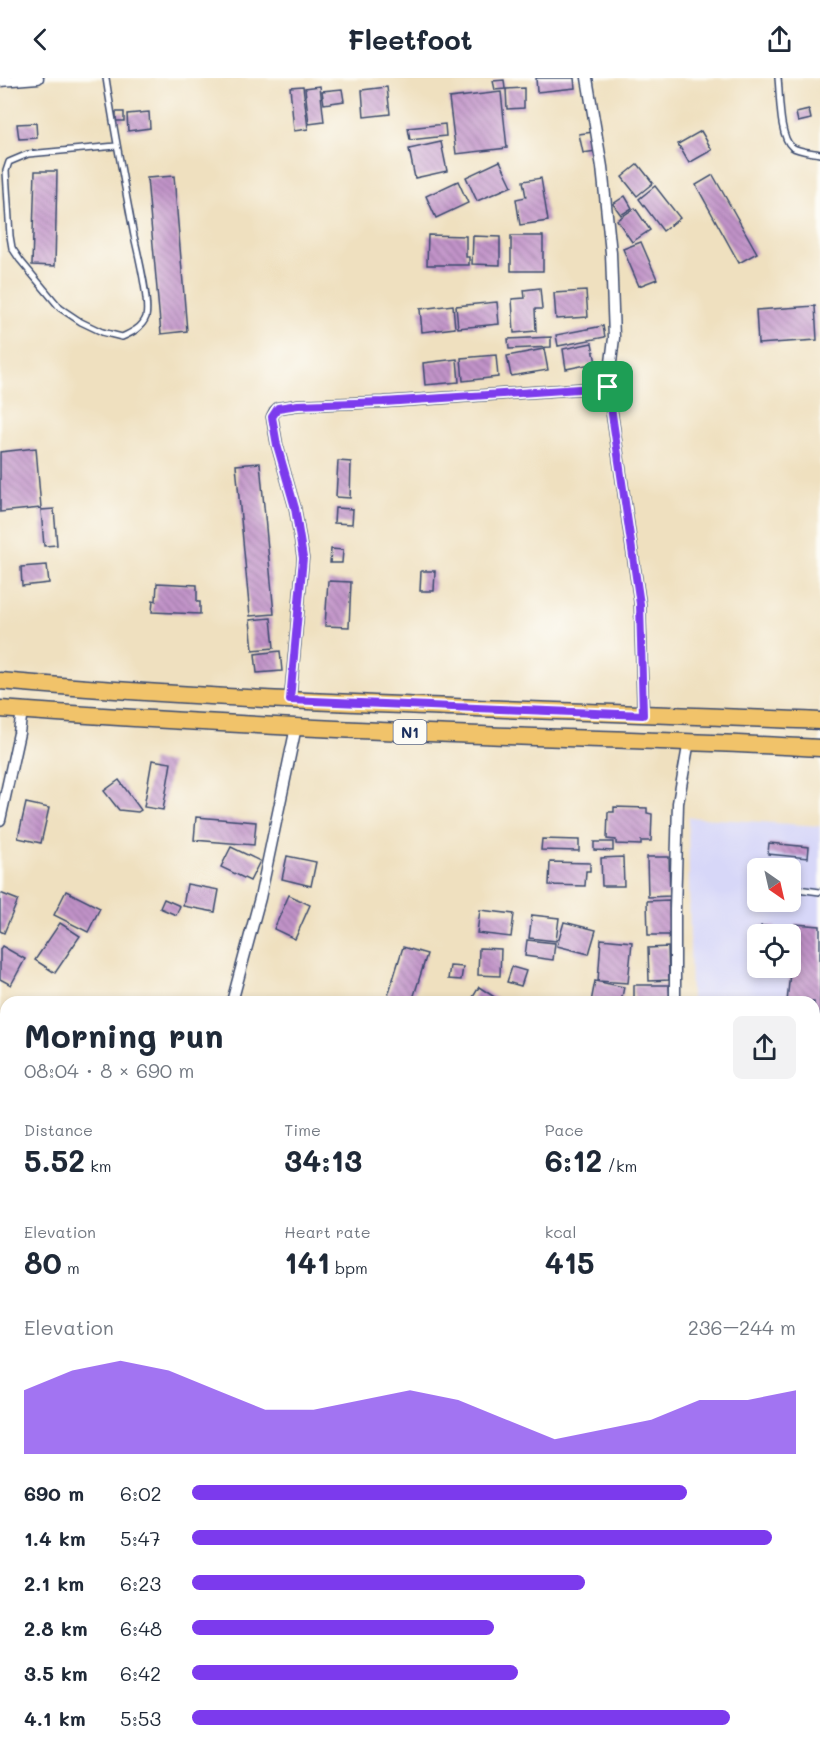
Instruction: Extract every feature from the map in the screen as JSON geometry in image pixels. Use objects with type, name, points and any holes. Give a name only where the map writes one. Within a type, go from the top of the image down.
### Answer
[{"type":"main road","name":"N1","points":[[0,681],[290,700],[820,721]]},
{"type":"main road","name":"N1","points":[[0,709],[200,723],[820,748]]},
{"type":"street","points":[[0,81],[38,78]]},
{"type":"street","points":[[587,78],[602,167],[611,253],[614,338],[608,387],[640,604],[643,715]]},
{"type":"street","points":[[290,700],[303,558],[295,508],[277,445],[272,417],[278,408],[608,387]]},
{"type":"street","points":[[0,820],[20,733],[22,710]]},
{"type":"street","points":[[234,996],[260,898],[296,727]]},
{"type":"street","points":[[675,996],[678,803],[689,741]]},
{"type":"lane","points":[[106,78],[146,309],[146,318],[142,324],[122,337],[102,332],[60,308],[20,260],[12,248],[10,236],[6,171],[9,162],[28,154],[116,146]]},
{"type":"lane","points":[[778,78],[783,132],[786,140],[796,149],[820,154]]},
{"type":"lane","points":[[801,889],[820,891]]},
{"type":"shaded area","points":[[688,817],[820,826],[820,996],[691,996]]},
{"type":"building","points":[[536,78],[574,78],[575,88],[537,92]]},
{"type":"building","points":[[504,80],[505,89],[495,90],[493,81]]},
{"type":"building","points":[[303,86],[308,129],[294,131],[290,87]]},
{"type":"building","points":[[320,86],[324,122],[309,124],[305,88]]},
{"type":"building","points":[[387,87],[390,114],[364,117],[362,90]]},
{"type":"building","points":[[524,88],[524,108],[507,109],[506,89]]},
{"type":"building","points":[[342,89],[344,101],[324,104],[322,91]]},
{"type":"building","points":[[501,92],[507,148],[456,154],[449,98]]},
{"type":"building","points":[[809,110],[811,119],[798,122],[796,113]]},
{"type":"building","points":[[116,112],[124,112],[124,121],[116,121]]},
{"type":"building","points":[[149,112],[150,128],[128,131],[127,114]]},
{"type":"building","points":[[36,123],[37,138],[19,139],[17,124]]},
{"type":"building","points":[[445,124],[446,136],[410,140],[408,128]]},
{"type":"building","points":[[701,131],[712,150],[689,163],[678,144]]},
{"type":"building","points":[[593,132],[596,151],[583,153],[579,134]]},
{"type":"building","points":[[441,142],[447,171],[415,178],[409,149]]},
{"type":"building","points":[[500,161],[512,186],[477,201],[466,177]]},
{"type":"building","points":[[638,164],[653,183],[637,196],[622,177]]},
{"type":"building","points":[[35,171],[57,171],[55,266],[32,265]]},
{"type":"building","points":[[713,175],[757,253],[739,263],[696,185]]},
{"type":"building","points":[[174,176],[187,331],[161,334],[147,178]]},
{"type":"building","points":[[541,178],[548,221],[520,225],[516,199],[526,197],[523,181]]},
{"type":"building","points":[[458,181],[468,203],[436,218],[426,196]]},
{"type":"building","points":[[655,186],[680,218],[663,231],[639,199]]},
{"type":"building","points":[[625,196],[632,208],[621,215],[613,204]]},
{"type":"building","points":[[635,208],[650,230],[632,242],[617,220]]},
{"type":"building","points":[[428,235],[466,236],[466,257],[469,257],[469,265],[427,265]]},
{"type":"building","points":[[473,236],[500,237],[500,265],[472,264]]},
{"type":"building","points":[[511,236],[543,236],[543,271],[511,271]]},
{"type":"building","points":[[641,242],[657,279],[639,286],[623,249]]},
{"type":"building","points":[[540,288],[542,309],[535,309],[536,331],[514,333],[512,299],[525,298],[524,290]]},
{"type":"building","points":[[586,291],[588,317],[556,319],[554,293]]},
{"type":"building","points":[[497,302],[499,324],[458,328],[456,306]]},
{"type":"building","points":[[453,305],[455,328],[422,332],[420,309]]},
{"type":"building","points":[[815,306],[817,340],[758,344],[756,310]]},
{"type":"building","points":[[603,326],[605,337],[558,346],[556,335]]},
{"type":"building","points":[[551,337],[551,347],[509,349],[508,339]]},
{"type":"building","points":[[592,343],[596,363],[566,369],[563,349]]},
{"type":"building","points":[[544,349],[548,370],[511,376],[507,356]]},
{"type":"building","points":[[496,355],[498,377],[463,381],[461,358]]},
{"type":"building","points":[[457,359],[459,382],[425,385],[423,363]]},
{"type":"building","points":[[36,448],[41,508],[0,512],[0,452]]},
{"type":"building","points":[[338,461],[351,462],[350,498],[336,497]]},
{"type":"building","points":[[260,463],[274,614],[250,616],[236,465]]},
{"type":"building","points":[[335,508],[353,509],[352,524],[334,523]]},
{"type":"building","points":[[54,509],[57,545],[44,546],[41,510]]},
{"type":"building","points":[[331,549],[343,550],[342,563],[330,563]]},
{"type":"building","points":[[47,565],[49,583],[22,586],[21,567]]},
{"type":"building","points":[[421,571],[435,571],[434,591],[420,591]]},
{"type":"building","points":[[328,581],[351,582],[349,627],[325,626]]},
{"type":"building","points":[[157,583],[197,585],[200,614],[152,612],[153,600],[156,601]]},
{"type":"building","points":[[271,618],[274,648],[253,650],[250,620]]},
{"type":"building","points":[[280,651],[282,671],[257,673],[255,654]]},
{"type":"building","points":[[152,760],[171,763],[163,810],[144,807]]},
{"type":"building","points":[[119,780],[141,810],[138,812],[119,810],[104,791]]},
{"type":"building","points":[[26,803],[49,808],[41,843],[18,838]]},
{"type":"building","points":[[614,807],[647,808],[647,813],[652,814],[651,841],[641,841],[641,845],[616,844],[616,840],[607,839],[608,812],[614,812]]},
{"type":"building","points":[[196,817],[256,822],[254,845],[194,840]]},
{"type":"building","points":[[542,839],[579,840],[579,851],[541,850]]},
{"type":"building","points":[[594,842],[613,842],[613,851],[594,850]]},
{"type":"building","points":[[769,843],[809,847],[808,858],[768,854]]},
{"type":"building","points":[[231,847],[260,861],[250,881],[221,867]]},
{"type":"building","points":[[287,856],[316,862],[311,886],[282,879]]},
{"type":"building","points":[[623,857],[624,886],[602,886],[601,858]]},
{"type":"building","points":[[647,857],[669,857],[670,896],[648,897]]},
{"type":"building","points":[[550,862],[590,863],[590,871],[586,871],[585,886],[549,885]]},
{"type":"building","points":[[187,884],[219,890],[215,912],[183,906]]},
{"type":"building","points":[[66,891],[100,908],[88,932],[54,915]]},
{"type":"building","points":[[0,893],[18,900],[4,933],[0,931]]},
{"type":"building","points":[[289,895],[310,905],[295,939],[274,929]]},
{"type":"building","points":[[164,899],[180,906],[176,915],[160,908]]},
{"type":"building","points":[[669,900],[670,935],[648,935],[647,901]]},
{"type":"building","points":[[480,910],[514,914],[511,937],[477,933]]},
{"type":"building","points":[[532,915],[559,918],[556,941],[529,938]]},
{"type":"building","points":[[564,922],[596,930],[589,954],[557,946]]},
{"type":"building","points":[[60,923],[80,936],[55,973],[35,960]]},
{"type":"building","points":[[801,924],[820,926],[820,996],[788,996],[789,978],[801,978]]},
{"type":"building","points":[[601,939],[632,942],[628,983],[598,981]]},
{"type":"building","points":[[527,940],[555,943],[553,960],[525,956]]},
{"type":"building","points":[[2,946],[25,959],[11,985],[0,979],[0,949]]},
{"type":"building","points":[[403,947],[427,954],[414,996],[388,996]]},
{"type":"building","points":[[668,947],[669,980],[649,981],[648,948]]},
{"type":"building","points":[[479,948],[501,949],[500,976],[478,975]]},
{"type":"building","points":[[450,966],[463,967],[461,980],[448,979]]},
{"type":"building","points":[[512,967],[526,971],[521,986],[507,982]]},
{"type":"building","points":[[595,981],[624,987],[622,996],[592,996]]},
{"type":"building","points":[[634,985],[669,985],[670,996],[634,996]]},
{"type":"building","points":[[479,987],[493,996],[474,996]]},
{"type":"route","points":[[608,387],[640,604],[643,715],[290,700],[303,558],[295,508],[277,445],[272,417],[278,408],[608,387]]}]
